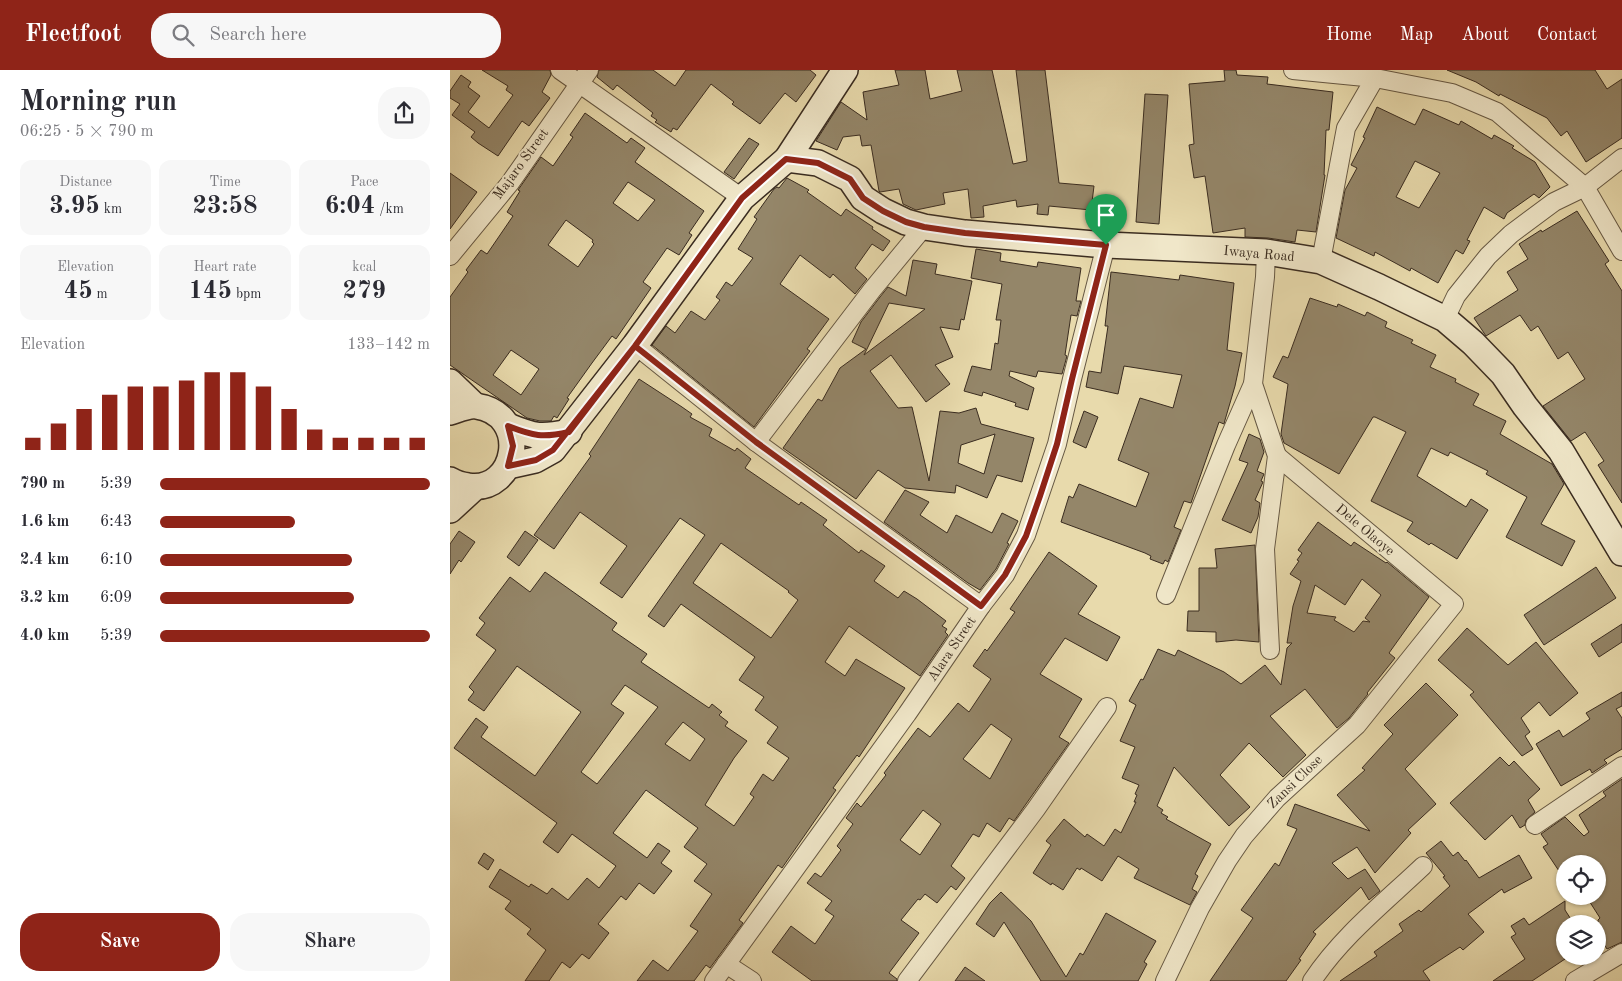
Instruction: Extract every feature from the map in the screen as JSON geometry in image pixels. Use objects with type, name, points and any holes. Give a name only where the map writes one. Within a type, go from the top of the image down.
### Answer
[{"type":"street","points":[[560,70],[742,198]]},
{"type":"street","name":"Majaro Street","points":[[450,256],[510,183],[589,70]]},
{"type":"street","points":[[508,466],[536,460],[553,450],[569,432],[635,346],[742,198],[786,159],[845,70]]},
{"type":"street","points":[[1293,70],[1375,78],[1452,93],[1497,112],[1585,187],[1622,251]]},
{"type":"street","points":[[1321,261],[1346,128],[1375,78]]},
{"type":"street","points":[[1445,319],[1456,296],[1488,256],[1511,234],[1554,202],[1585,187],[1622,158]]},
{"type":"street","name":"Iwaya Road","points":[[786,159],[818,163],[850,179],[863,198],[883,211],[906,222],[924,227],[965,233],[1106,245],[1266,252],[1321,261],[1379,286],[1445,319],[1473,343],[1503,374],[1525,406],[1561,451],[1622,553]]},
{"type":"street","points":[[756,442],[872,290],[924,227]]},
{"type":"street","name":"Alara Street","points":[[714,981],[1005,575],[1026,536],[1057,444],[1106,245]]},
{"type":"street","points":[[1166,595],[1226,445],[1253,384],[1266,252]]},
{"type":"street","points":[[635,346],[756,442],[981,606]]},
{"type":"street","points":[[450,382],[474,406],[494,412],[508,426],[527,434],[546,437],[569,432]]},
{"type":"street","points":[[1253,384],[1277,456],[1265,549],[1270,650]]},
{"type":"street","points":[[450,412],[474,406]]},
{"type":"street","points":[[450,510],[476,487],[494,480],[508,466],[513,446],[508,426]]},
{"type":"street","name":"Dele Olaoye","points":[[1277,456],[1454,604]]},
{"type":"street","points":[[450,480],[456,484],[476,487]]},
{"type":"street","name":"Zansi Close","points":[[1164,981],[1200,908],[1227,860],[1244,836],[1277,798],[1357,725],[1454,604]]},
{"type":"street","points":[[907,981],[1036,809],[1107,707]]},
{"type":"street","points":[[1535,825],[1622,766]]},
{"type":"street","points":[[1312,981],[1327,958],[1353,930],[1423,866]]},
{"type":"street","points":[[1575,981],[1622,952]]},
{"type":"street","points":[[726,964],[752,981]]},
{"type":"building","points":[[482,70],[550,70],[551,75],[542,92],[550,98],[529,126],[522,121],[498,156],[471,137],[475,132],[452,115],[460,104],[450,98],[450,91],[461,75],[471,82],[468,87],[480,96],[468,112],[489,128],[513,95],[506,90],[508,86]]},
{"type":"building","points":[[599,70],[653,70],[675,86],[686,70],[810,70],[816,75],[796,102],[785,93],[760,124],[732,104],[734,102],[711,84],[677,130],[673,128],[671,132],[655,122],[657,120],[651,116],[653,113],[617,85],[613,90],[597,77]]},
{"type":"building","points":[[895,70],[925,70],[930,99],[962,91],[957,70],[992,70],[1013,164],[1027,161],[1016,70],[1045,70],[1059,183],[1094,186],[1091,210],[1049,206],[1048,215],[1037,214],[1038,204],[1017,207],[1016,200],[983,206],[984,217],[971,218],[968,189],[943,193],[945,204],[916,210],[903,204],[899,189],[880,192],[871,145],[862,146],[860,135],[843,137],[837,150],[816,141],[841,102],[867,120],[863,92],[899,85]]},
{"type":"building","points":[[1224,70],[1236,70],[1237,75],[1268,77],[1267,84],[1333,92],[1329,130],[1326,130],[1325,175],[1316,232],[1297,230],[1295,242],[1245,237],[1245,228],[1213,233],[1205,176],[1194,178],[1189,145],[1194,144],[1189,84],[1225,81]]},
{"type":"building","points":[[1447,70],[1595,70],[1607,89],[1622,79],[1622,138],[1586,162],[1567,131],[1561,136],[1547,118],[1500,94],[1499,96],[1476,82]]},
{"type":"building","points":[[1145,94],[1168,95],[1159,224],[1136,222]]},
{"type":"building","points":[[1377,107],[1415,125],[1423,109],[1459,125],[1461,121],[1492,139],[1494,135],[1514,146],[1512,148],[1535,162],[1550,187],[1539,198],[1534,194],[1507,213],[1504,219],[1484,207],[1467,240],[1470,241],[1463,254],[1456,250],[1438,283],[1411,268],[1410,271],[1375,252],[1374,256],[1336,238],[1345,190],[1357,168],[1351,165],[1365,138],[1363,137]],"holes":[[[1415,161],[1440,173],[1419,208],[1396,197]]]},
{"type":"building","points":[[585,113],[627,143],[631,138],[645,148],[635,162],[704,211],[689,233],[692,235],[679,255],[667,248],[643,282],[651,288],[616,339],[612,336],[592,363],[567,398],[569,399],[557,418],[554,416],[551,421],[540,421],[527,418],[450,365],[450,297],[468,272],[466,270],[481,250],[487,254],[513,216],[507,212],[520,191],[518,190],[541,157],[553,166],[573,137],[570,135]],"holes":[[[628,182],[655,200],[638,221],[613,203]],[[566,220],[593,240],[594,244],[578,267],[548,245]],[[511,350],[539,369],[521,395],[493,375]]]},
{"type":"building","points":[[749,138],[759,144],[734,179],[724,172]]},
{"type":"building","points":[[450,173],[477,192],[450,229]]},
{"type":"building","points":[[787,178],[809,190],[807,192],[841,216],[846,209],[890,241],[883,251],[872,244],[855,268],[867,279],[855,294],[833,274],[830,278],[800,255],[780,284],[829,319],[807,349],[810,351],[754,427],[652,345],[666,326],[675,333],[691,311],[705,320],[720,300],[716,297],[726,282],[732,286],[753,258],[738,249],[757,219],[754,217],[774,189],[779,188]]},
{"type":"building","points":[[1577,211],[1609,261],[1605,264],[1622,291],[1622,503],[1598,465],[1604,461],[1585,432],[1571,441],[1543,406],[1585,379],[1568,352],[1558,359],[1538,326],[1531,331],[1520,315],[1486,336],[1474,318],[1518,290],[1507,272],[1528,259],[1519,244]]},
{"type":"building","points":[[976,249],[1001,253],[1000,261],[1037,267],[1038,262],[1081,268],[1076,301],[1081,301],[1077,316],[1071,315],[1065,355],[1067,356],[1062,374],[1038,371],[1036,377],[1010,371],[1009,376],[1034,388],[1028,410],[1015,406],[1016,403],[983,392],[982,396],[964,391],[972,366],[991,370],[995,343],[998,344],[1001,320],[996,320],[1002,284],[971,278]]},
{"type":"building","points":[[913,260],[937,264],[935,274],[972,281],[964,320],[961,319],[959,330],[940,327],[953,357],[935,365],[950,384],[926,402],[891,355],[870,371],[898,408],[912,407],[929,481],[940,411],[959,413],[976,408],[981,424],[1034,438],[1022,482],[997,475],[987,498],[956,485],[955,493],[905,488],[878,470],[856,499],[783,448],[818,399],[822,401],[840,368],[866,349],[852,342],[861,322],[888,287],[906,296]],"holes":[[[889,303],[925,309],[864,355],[867,349]],[[995,434],[984,474],[958,463],[961,445]]]},
{"type":"building","points":[[1111,272],[1179,280],[1180,275],[1234,283],[1227,350],[1242,353],[1235,386],[1224,424],[1219,422],[1191,503],[1184,501],[1174,527],[1181,530],[1168,562],[1165,560],[1163,564],[1150,559],[1151,556],[1145,553],[1061,522],[1069,496],[1073,498],[1079,484],[1136,507],[1149,473],[1118,460],[1140,398],[1173,408],[1182,375],[1124,366],[1118,394],[1086,387],[1089,371],[1101,373],[1108,326],[1105,326]]},
{"type":"building","points":[[1310,298],[1337,307],[1338,304],[1365,316],[1367,312],[1387,322],[1385,327],[1413,340],[1411,343],[1436,355],[1430,367],[1456,379],[1455,382],[1479,394],[1473,405],[1506,421],[1500,434],[1552,464],[1564,484],[1541,524],[1575,541],[1562,566],[1506,537],[1527,497],[1486,474],[1488,471],[1450,452],[1448,456],[1431,448],[1417,476],[1466,507],[1471,499],[1488,510],[1457,559],[1407,531],[1413,522],[1371,501],[1406,432],[1375,417],[1373,417],[1339,474],[1284,443],[1281,434],[1288,384],[1273,377],[1283,356],[1288,358]]},
{"type":"building","points":[[639,379],[692,414],[690,417],[712,429],[709,436],[735,451],[737,448],[751,459],[745,468],[799,505],[801,502],[827,520],[823,525],[859,553],[861,550],[885,566],[874,581],[898,598],[904,591],[946,621],[942,626],[947,629],[945,632],[948,635],[920,676],[849,626],[825,662],[845,676],[856,659],[905,688],[859,757],[857,755],[833,788],[836,790],[782,868],[778,865],[739,920],[743,923],[710,968],[706,965],[694,981],[637,981],[653,960],[668,971],[698,931],[690,926],[712,894],[694,881],[707,864],[684,847],[698,828],[646,790],[613,833],[647,858],[658,843],[670,851],[661,863],[672,871],[654,894],[639,883],[626,900],[621,896],[598,924],[609,933],[589,959],[582,954],[570,968],[562,962],[549,981],[525,981],[546,950],[527,934],[531,929],[505,909],[511,901],[489,887],[500,869],[529,887],[531,884],[547,894],[552,888],[568,900],[587,878],[599,888],[616,866],[572,834],[558,853],[543,842],[557,823],[454,748],[476,718],[488,727],[481,737],[535,776],[581,712],[517,666],[484,711],[468,700],[474,692],[469,687],[496,650],[476,635],[485,623],[479,618],[510,577],[530,592],[545,572],[617,623],[612,630],[647,654],[641,662],[709,708],[712,704],[722,712],[719,715],[728,722],[725,726],[747,741],[734,758],[705,805],[734,826],[754,797],[750,794],[763,774],[773,781],[789,758],[767,743],[778,727],[755,710],[764,697],[739,680],[755,657],[681,604],[664,627],[648,616],[705,535],[680,518],[622,598],[600,583],[627,546],[580,512],[554,549],[534,535],[591,456],[589,454]],"holes":[[[721,543],[789,591],[798,600],[771,638],[693,583]],[[625,685],[658,707],[597,784],[581,772],[624,713],[611,704]],[[683,722],[705,739],[690,761],[665,744]]]},
{"type":"building","points":[[1084,411],[1098,417],[1086,448],[1073,442]]},
{"type":"building","points":[[1249,434],[1260,439],[1264,452],[1257,471],[1264,474],[1261,481],[1263,482],[1255,500],[1260,503],[1258,517],[1251,533],[1222,520],[1248,463],[1239,460]]},
{"type":"building","points":[[905,490],[929,502],[920,515],[947,533],[956,515],[992,533],[1002,513],[1018,521],[996,569],[980,590],[884,522]]},
{"type":"building","points":[[1318,522],[1351,546],[1354,542],[1387,562],[1429,597],[1389,653],[1395,658],[1349,718],[1337,728],[1305,689],[1270,716],[1306,755],[1283,777],[1249,743],[1220,775],[1250,807],[1229,826],[1174,767],[1157,806],[1163,810],[1161,813],[1168,817],[1166,819],[1211,844],[1195,874],[1198,876],[1192,889],[1197,892],[1190,905],[1134,878],[1139,869],[1118,856],[1102,881],[1081,868],[1080,870],[1077,868],[1063,890],[1052,883],[1051,885],[1033,873],[1051,845],[1046,841],[1064,819],[1085,837],[1087,834],[1104,846],[1115,829],[1121,833],[1136,802],[1134,802],[1137,795],[1135,794],[1139,785],[1122,778],[1135,747],[1120,741],[1136,705],[1129,701],[1141,679],[1143,680],[1158,649],[1175,656],[1178,650],[1224,672],[1241,684],[1265,665],[1281,685],[1287,648],[1292,643],[1287,643],[1293,606],[1301,581],[1290,574],[1302,553],[1298,550]],"holes":[[[1362,579],[1381,595],[1365,618],[1370,622],[1363,621],[1354,632],[1334,620],[1336,617],[1307,613],[1315,585],[1345,605]]]},
{"type":"building","points":[[459,531],[475,542],[461,562],[459,560],[450,574],[450,544]]},
{"type":"building","points":[[525,531],[538,540],[519,566],[507,557]]},
{"type":"building","points":[[1255,545],[1259,642],[1236,640],[1216,642],[1216,632],[1187,631],[1188,611],[1199,611],[1199,568],[1217,568],[1215,549]]},
{"type":"building","points":[[1049,552],[1097,586],[1078,614],[1120,637],[1107,661],[1065,638],[1040,674],[1082,699],[1059,737],[1069,743],[1014,821],[1009,818],[1000,832],[987,823],[979,837],[973,834],[951,866],[965,878],[956,890],[951,886],[937,903],[925,894],[920,900],[918,899],[901,920],[919,933],[889,973],[897,981],[812,981],[772,952],[791,926],[815,944],[834,916],[825,910],[832,901],[807,883],[815,873],[821,877],[841,850],[837,846],[853,824],[846,818],[857,803],[861,807],[886,775],[884,773],[918,728],[930,737],[958,703],[969,712],[991,679],[973,666],[985,649],[987,651],[1015,612],[1010,609]],"holes":[[[991,724],[1012,739],[990,779],[963,759]],[[923,810],[941,824],[920,855],[900,840]]]},
{"type":"building","points":[[1596,567],[1616,598],[1544,645],[1524,615]]},
{"type":"building","points":[[1622,624],[1622,642],[1599,657],[1591,644]]},
{"type":"building","points":[[1467,628],[1508,665],[1536,642],[1578,693],[1550,716],[1539,702],[1521,718],[1530,732],[1525,736],[1533,749],[1522,756],[1470,695],[1474,692],[1438,660]]},
{"type":"building","points":[[1426,683],[1458,715],[1405,769],[1436,804],[1408,830],[1411,833],[1375,873],[1357,847],[1332,863],[1348,879],[1365,869],[1380,891],[1369,900],[1361,887],[1313,932],[1316,934],[1286,981],[1210,981],[1253,918],[1241,910],[1275,863],[1279,866],[1297,829],[1287,825],[1295,804],[1370,831],[1337,795],[1365,770],[1362,768],[1393,734],[1384,725]]},
{"type":"building","points":[[1622,692],[1622,706],[1616,709],[1622,718],[1622,749],[1604,760],[1607,763],[1592,773],[1590,769],[1561,786],[1536,744],[1559,730],[1563,737],[1590,719],[1586,713]]},
{"type":"building","points":[[1500,757],[1509,766],[1514,761],[1540,789],[1528,800],[1535,812],[1526,820],[1525,825],[1520,828],[1512,815],[1485,840],[1450,803]]},
{"type":"building","points":[[1622,779],[1622,942],[1607,949],[1606,915],[1598,915],[1592,905],[1606,905],[1606,855],[1556,855],[1556,866],[1543,847],[1548,844],[1541,834],[1565,817],[1584,836],[1589,832],[1579,815],[1606,796],[1603,792]]},
{"type":"building","points":[[1441,841],[1453,856],[1458,852],[1479,878],[1519,855],[1532,878],[1504,893],[1502,889],[1468,914],[1484,932],[1463,950],[1460,947],[1423,971],[1430,981],[1340,981],[1377,956],[1374,952],[1403,931],[1399,924],[1419,910],[1421,912],[1450,886],[1443,877],[1445,876],[1426,853]]},
{"type":"building","points":[[484,853],[494,860],[488,870],[478,863]]},
{"type":"building","points":[[1001,892],[1031,921],[1066,977],[1080,953],[1083,955],[1106,913],[1156,941],[1144,962],[1147,964],[1138,981],[1041,981],[1004,922],[994,937],[976,924],[990,903]]},
{"type":"building","points":[[1559,905],[1565,905],[1565,910],[1568,915],[1556,915],[1556,965],[1532,981],[1493,981],[1525,959],[1511,937],[1516,934],[1511,926],[1524,918],[1529,925]]},
{"type":"building","points":[[965,967],[985,981],[955,981]]},
{"type":"route","points":[[1106,245],[965,233],[924,227],[906,222],[883,211],[863,198],[850,179],[818,163],[786,159],[742,198],[635,346],[569,432],[546,437],[527,434],[508,426],[513,446],[508,466],[536,460],[553,450],[569,432],[602,389],[635,346],[756,442],[981,606],[1005,575],[1026,536],[1040,496],[1057,444],[1106,245]]}]
